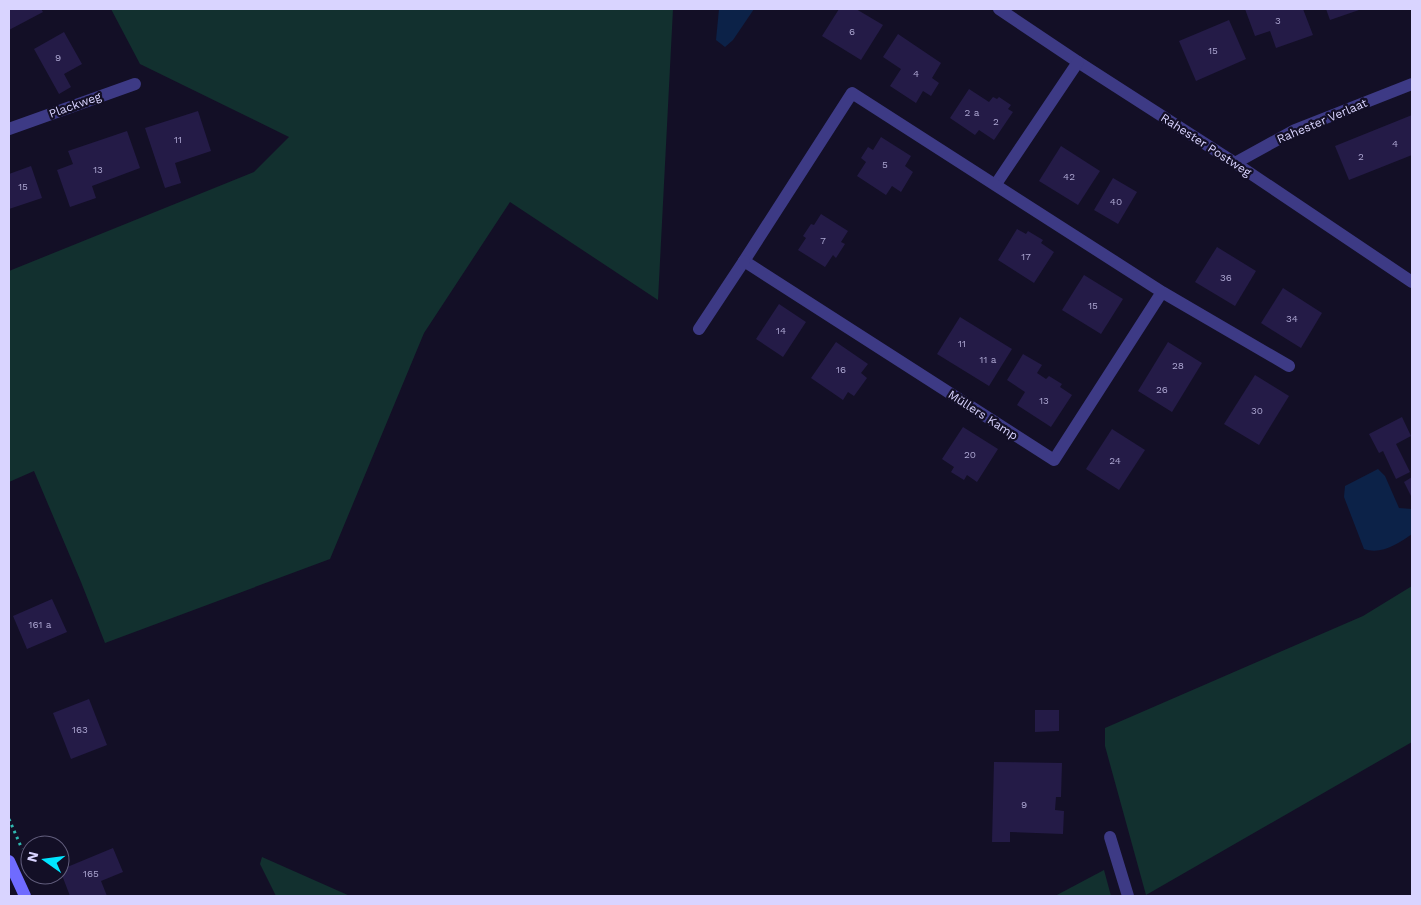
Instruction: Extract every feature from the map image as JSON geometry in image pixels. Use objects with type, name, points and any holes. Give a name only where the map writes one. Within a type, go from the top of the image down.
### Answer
[{"type":"main road","points":[[9,861],[25,896]]},
{"type":"street","name":"Rahester Postweg","points":[[999,9],[1016,13],[1078,62],[1412,282]]},
{"type":"street","points":[[996,184],[1078,62]]},
{"type":"street","name":"Plackweg","points":[[10,124],[135,84]]},
{"type":"street","name":"Rahester Verlaat","points":[[1234,163],[1295,130],[1412,84]]},
{"type":"street","points":[[699,328],[852,93],[1162,292],[1290,366]]},
{"type":"street","name":"Müllers Kamp","points":[[744,261],[1054,460],[1162,292]]},
{"type":"street","points":[[1110,837],[1128,896]]},
{"type":"path","points":[[9,819],[20,845]]},
{"type":"green space","points":[[111,9],[673,9],[658,300],[510,202],[424,333],[330,559],[105,643],[34,471],[9,482],[9,271],[254,172],[289,137],[140,64]]},
{"type":"green space","points":[[1412,586],[1412,742],[1146,895],[1105,746],[1105,728],[1363,616]]},
{"type":"green space","points":[[262,857],[350,896],[276,896],[260,864]]},
{"type":"green space","points":[[1104,870],[1111,896],[1055,896]]},
{"type":"water","points":[[719,9],[754,9],[733,40],[725,47],[716,40]]},
{"type":"water","points":[[1378,469],[1385,476],[1399,508],[1412,509],[1412,534],[1389,548],[1377,551],[1364,549],[1344,497],[1345,486]]},
{"type":"building","points":[[9,9],[41,9],[43,12],[9,30]]},
{"type":"building","points":[[839,9],[856,9],[883,25],[861,60],[822,36]]},
{"type":"building","points":[[1245,9],[1303,9],[1313,35],[1276,48],[1270,31],[1255,36]]},
{"type":"building","points":[[1326,9],[1359,9],[1359,10],[1330,20]]},
{"type":"building","points":[[1229,20],[1246,59],[1196,81],[1179,41]]},
{"type":"building","points":[[64,32],[82,64],[64,74],[71,87],[59,94],[34,49]]},
{"type":"building","points":[[898,34],[941,63],[932,78],[939,83],[931,96],[923,91],[916,103],[890,86],[901,69],[883,57]]},
{"type":"building","points":[[969,89],[989,102],[993,97],[997,99],[999,97],[1011,105],[1008,109],[1013,112],[994,140],[979,130],[975,135],[950,118]]},
{"type":"building","points":[[198,111],[211,151],[175,163],[181,183],[165,188],[145,128]]},
{"type":"building","points":[[1412,115],[1412,155],[1349,180],[1335,146]]},
{"type":"building","points":[[127,131],[140,168],[92,186],[96,198],[70,207],[57,170],[73,164],[68,151]]},
{"type":"building","points":[[881,137],[911,156],[905,166],[913,172],[901,192],[892,186],[886,195],[857,176],[866,162],[861,158],[868,147],[873,150]]},
{"type":"building","points":[[1061,146],[1100,171],[1078,205],[1039,181]]},
{"type":"building","points":[[31,166],[42,198],[9,209],[9,174]]},
{"type":"building","points":[[1113,178],[1137,192],[1118,224],[1094,210]]},
{"type":"building","points":[[821,214],[848,231],[841,242],[845,244],[836,258],[833,255],[825,267],[798,250],[806,238],[803,236],[811,224],[814,225]]},
{"type":"building","points":[[1017,229],[1026,234],[1028,231],[1043,240],[1041,243],[1054,252],[1034,283],[998,260]]},
{"type":"building","points":[[1217,247],[1256,271],[1235,306],[1195,282]]},
{"type":"building","points":[[1084,275],[1123,299],[1101,334],[1062,310]]},
{"type":"building","points":[[1283,288],[1322,313],[1301,348],[1261,323]]},
{"type":"building","points":[[779,304],[806,322],[783,357],[756,339]]},
{"type":"building","points":[[960,317],[1012,349],[989,386],[937,354]]},
{"type":"building","points":[[836,342],[868,364],[861,373],[867,378],[854,396],[848,392],[843,400],[811,378]]},
{"type":"building","points":[[1168,342],[1202,363],[1172,412],[1138,391]]},
{"type":"building","points":[[1023,354],[1042,365],[1037,373],[1046,379],[1049,376],[1062,384],[1060,387],[1072,395],[1051,427],[1017,405],[1025,392],[1007,380]]},
{"type":"building","points":[[1255,375],[1289,396],[1259,445],[1224,424]]},
{"type":"building","points":[[1402,417],[1411,436],[1396,444],[1410,472],[1396,479],[1383,451],[1379,453],[1369,434]]},
{"type":"building","points":[[963,427],[998,449],[977,482],[967,475],[964,480],[951,472],[954,467],[942,459]]},
{"type":"building","points":[[1112,429],[1145,450],[1119,490],[1086,469]]},
{"type":"building","points":[[1412,477],[1412,498],[1404,482]]},
{"type":"building","points":[[52,599],[67,632],[27,649],[13,616]]},
{"type":"building","points":[[89,699],[107,745],[71,759],[53,713]]},
{"type":"building","points":[[1035,710],[1059,710],[1059,731],[1035,732]]},
{"type":"building","points":[[994,762],[1062,763],[1061,797],[1056,797],[1055,810],[1064,811],[1063,834],[1010,832],[1010,842],[992,842]]},
{"type":"building","points":[[113,848],[123,872],[101,881],[107,896],[70,896],[66,885],[70,885],[70,866]]}]
